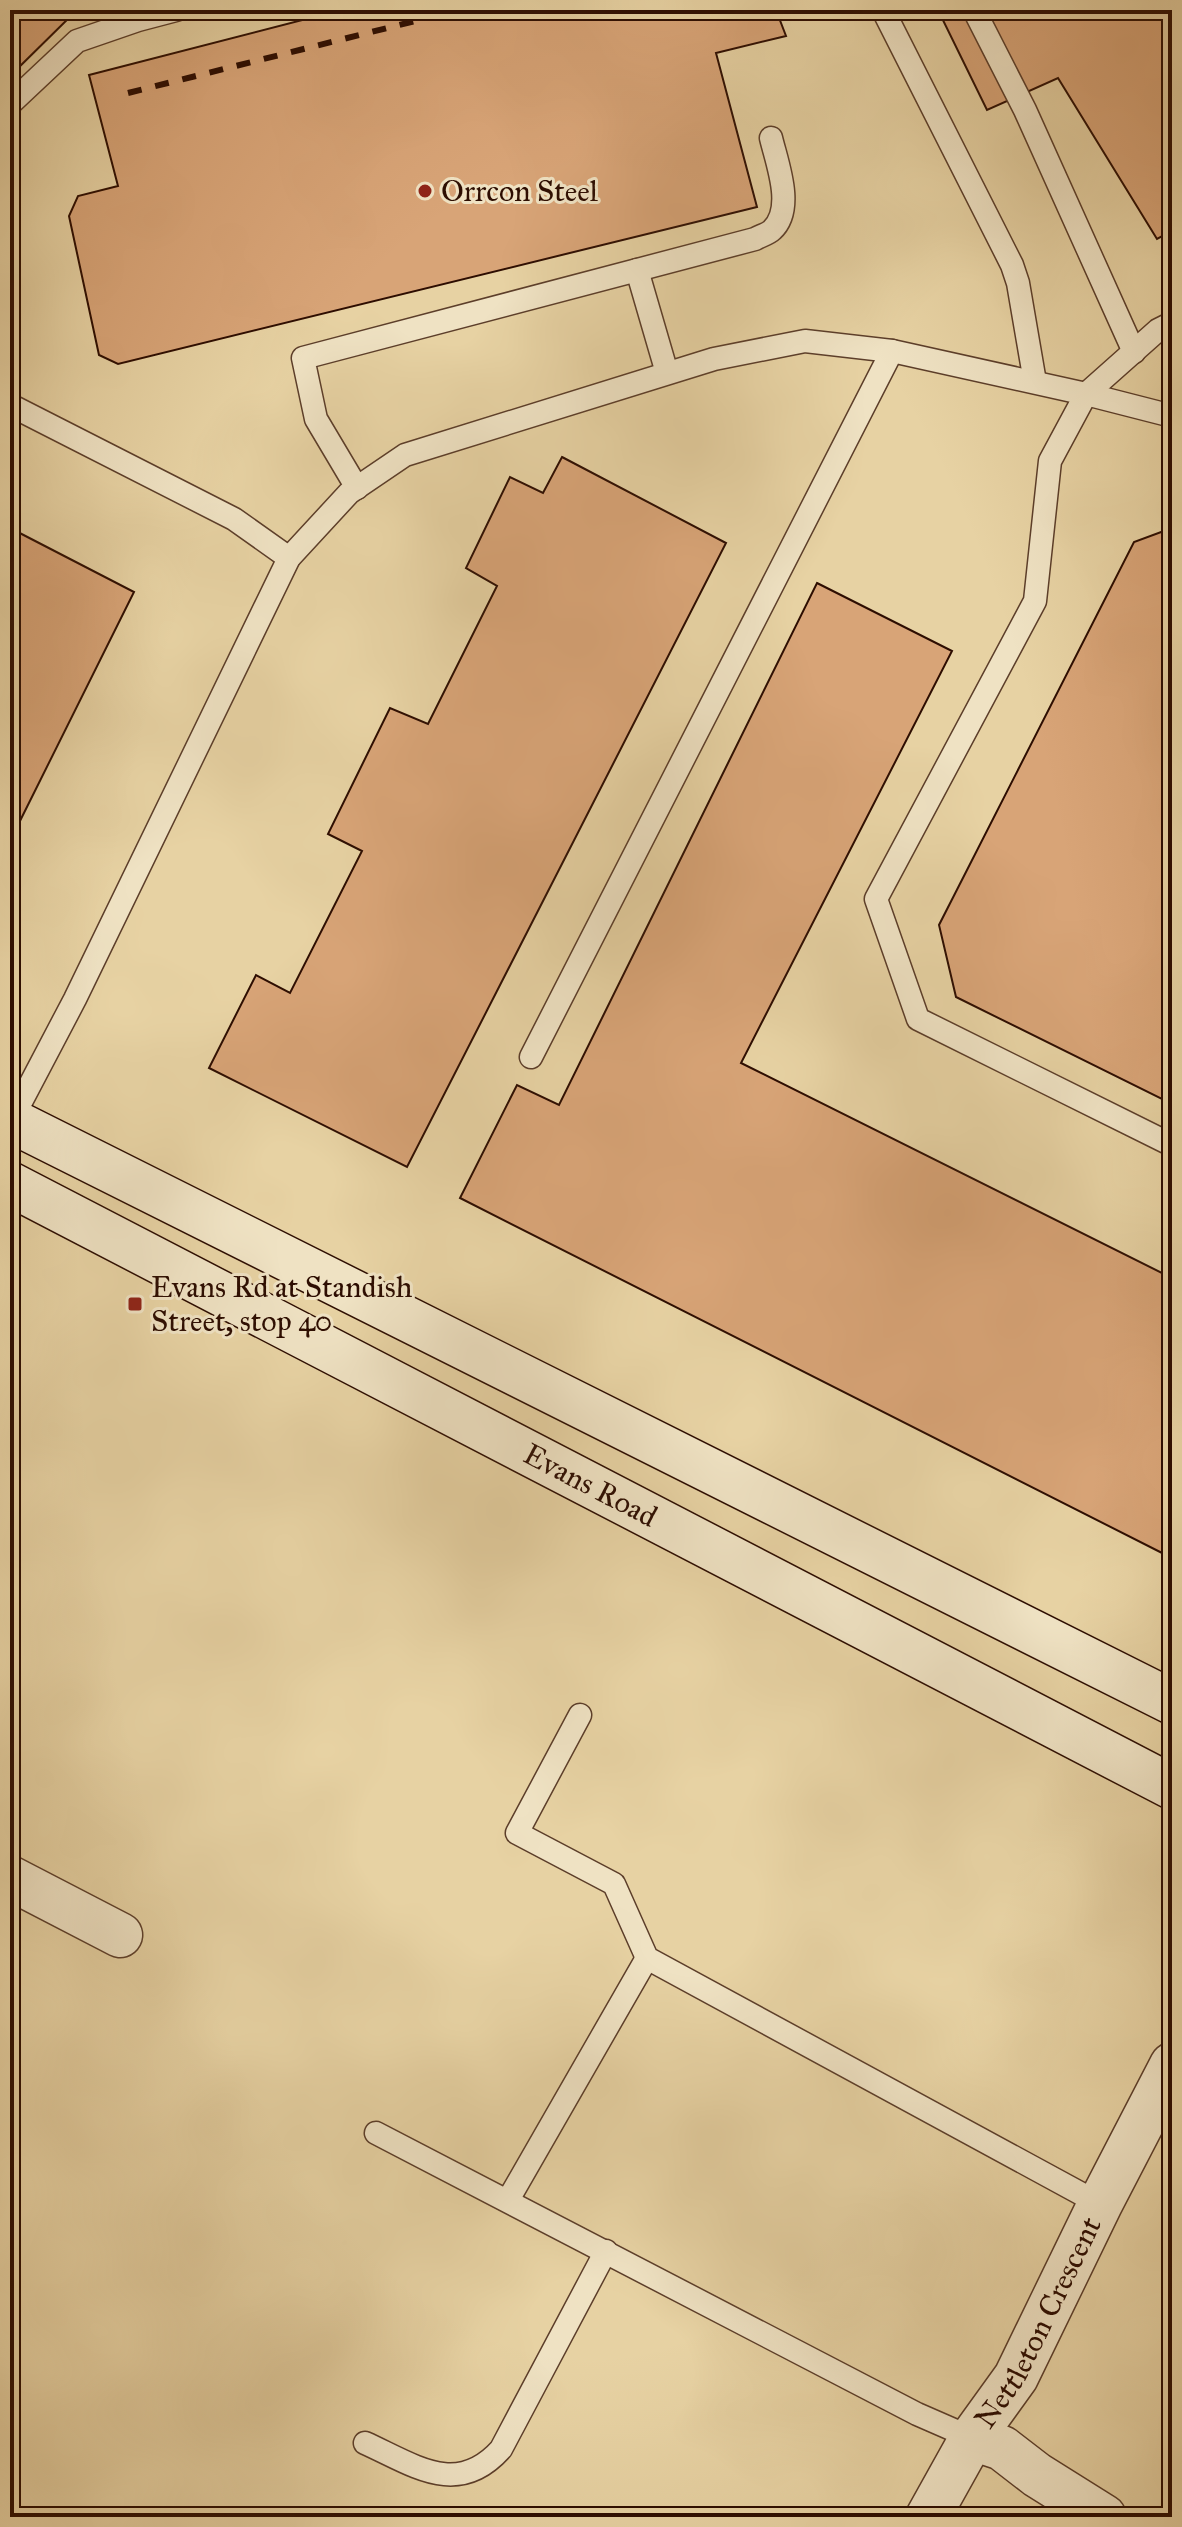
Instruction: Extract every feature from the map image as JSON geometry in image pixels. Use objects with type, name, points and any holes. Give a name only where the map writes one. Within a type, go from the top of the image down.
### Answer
[{"type":"main road","points":[[10,1121],[1172,1702]]},
{"type":"main road","name":"Evans Road","points":[[10,1184],[1172,1787]]},
{"type":"main road","points":[[10,1878],[120,1935]]},
{"type":"main road","name":"Nettleton Crescent","points":[[1104,2517],[1037,2475],[1002,2448],[972,2438],[1016,2377],[1172,2065]]},
{"type":"main road","points":[[928,2517],[972,2438]]},
{"type":"lane","points":[[10,104],[77,41],[176,10]]},
{"type":"lane","points":[[883,10],[1012,265],[1018,283],[1035,382]]},
{"type":"lane","points":[[974,10],[1025,110],[1134,352]]},
{"type":"lane","points":[[357,488],[316,419],[303,358],[755,239],[774,229],[782,209],[782,188],[771,138]]},
{"type":"lane","points":[[637,270],[667,373]]},
{"type":"lane","points":[[1172,323],[1158,330],[1086,394],[1050,461],[1035,601],[876,899],[918,1019],[1172,1145]]},
{"type":"lane","points":[[10,1121],[75,999],[289,558],[357,488],[405,455],[714,359],[805,341],[892,351],[1172,416]]},
{"type":"lane","points":[[531,1057],[892,351]]},
{"type":"lane","points":[[10,405],[234,519],[289,558]]},
{"type":"lane","points":[[580,1715],[517,1833],[614,1884],[647,1958],[1100,2204]]},
{"type":"lane","points":[[508,2200],[647,1958]]},
{"type":"lane","points":[[376,2133],[917,2414],[972,2438]]},
{"type":"lane","points":[[365,2443],[427,2471],[448,2476],[470,2473],[489,2462],[501,2449],[606,2251]]},
{"type":"building","points":[[10,10],[77,10],[10,76]]},
{"type":"building","name":"Orrcon Steel","points":[[341,10],[776,10],[786,36],[716,53],[757,207],[118,364],[99,355],[69,216],[78,196],[118,186],[89,75]]},
{"type":"building","points":[[938,10],[1172,10],[1172,231],[1157,239],[1058,78],[987,110]]},
{"type":"building","points":[[562,457],[726,543],[407,1167],[209,1068],[256,975],[290,993],[362,851],[328,834],[390,708],[428,724],[497,586],[466,568],[510,477],[543,493]]},
{"type":"building","points":[[10,528],[134,592],[10,841]]},
{"type":"building","points":[[1172,528],[1172,1104],[956,997],[939,925],[1134,542]]},
{"type":"building","points":[[817,583],[952,651],[741,1063],[1172,1278],[1172,1558],[460,1198],[517,1085],[559,1105]]},
{"type":"railway","points":[[128,93],[459,10]]},
{"type":"place","name":"Orrcon Steel","points":[[425,191]]},
{"type":"place","name":"Evans Rd at Standish Street, stop 40","points":[[135,1304]]}]
